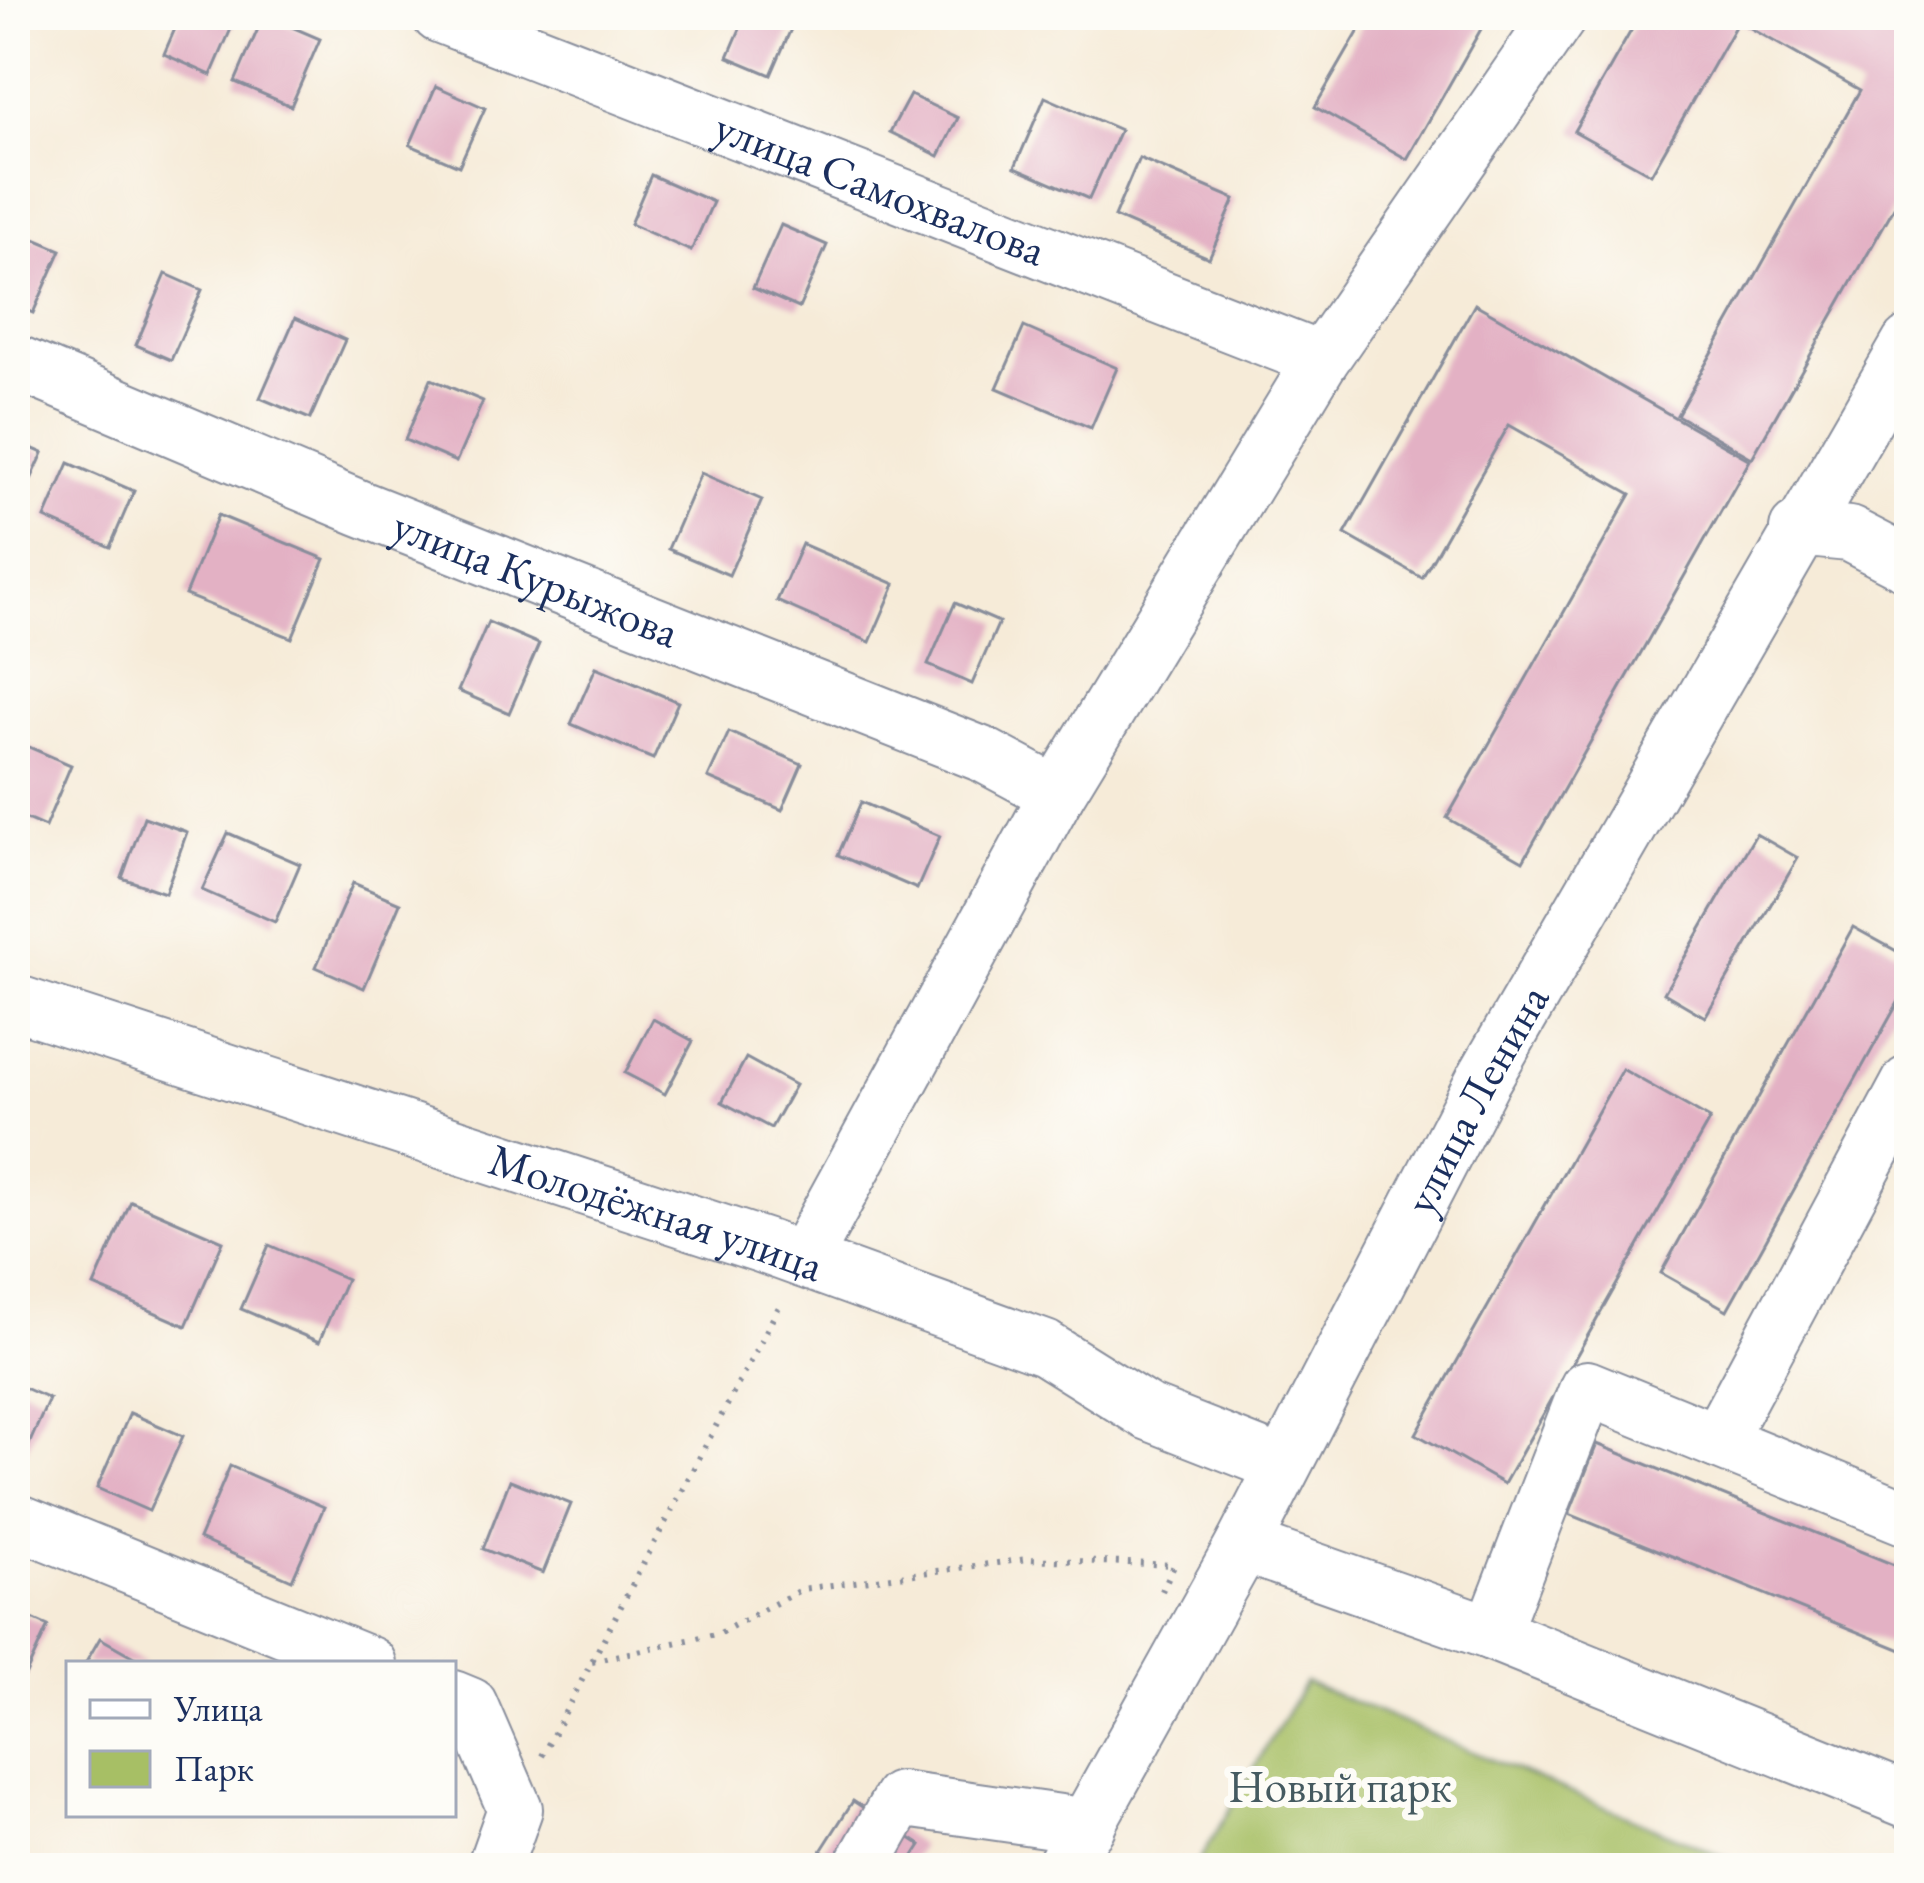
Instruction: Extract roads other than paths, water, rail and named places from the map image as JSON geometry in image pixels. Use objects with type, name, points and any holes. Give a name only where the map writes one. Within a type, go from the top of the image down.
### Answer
[{"type":"street","name":"улица Самохвалова","points":[[439,15],[1321,360]]},
{"type":"street","points":[[803,1260],[1057,794],[1321,360],[1560,15]]},
{"type":"street","name":"улица Ленина","points":[[1075,1847],[1243,1545],[1482,1082],[1797,529],[1909,344]]},
{"type":"street","name":"улица Курыжова","points":[[15,362],[360,508],[984,755],[1057,794]]},
{"type":"street","points":[[1797,529],[1850,534],[1909,565]]},
{"type":"street","name":"Молодёжная улица","points":[[15,1002],[803,1260],[1045,1348],[1148,1412],[1282,1465]]},
{"type":"street","points":[[1718,1441],[1909,1083]]},
{"type":"street","points":[[1492,1633],[1587,1388],[1909,1519]]},
{"type":"street","points":[[15,1520],[362,1661]]},
{"type":"street","points":[[1243,1545],[1492,1633],[1909,1801]]},
{"type":"street","points":[[456,1699],[470,1705],[514,1809],[494,1868]]},
{"type":"street","points":[[861,1868],[900,1799],[1075,1847]]},
{"type":"park label","name":"Новый парк","points":[[1340,1786]]}]
